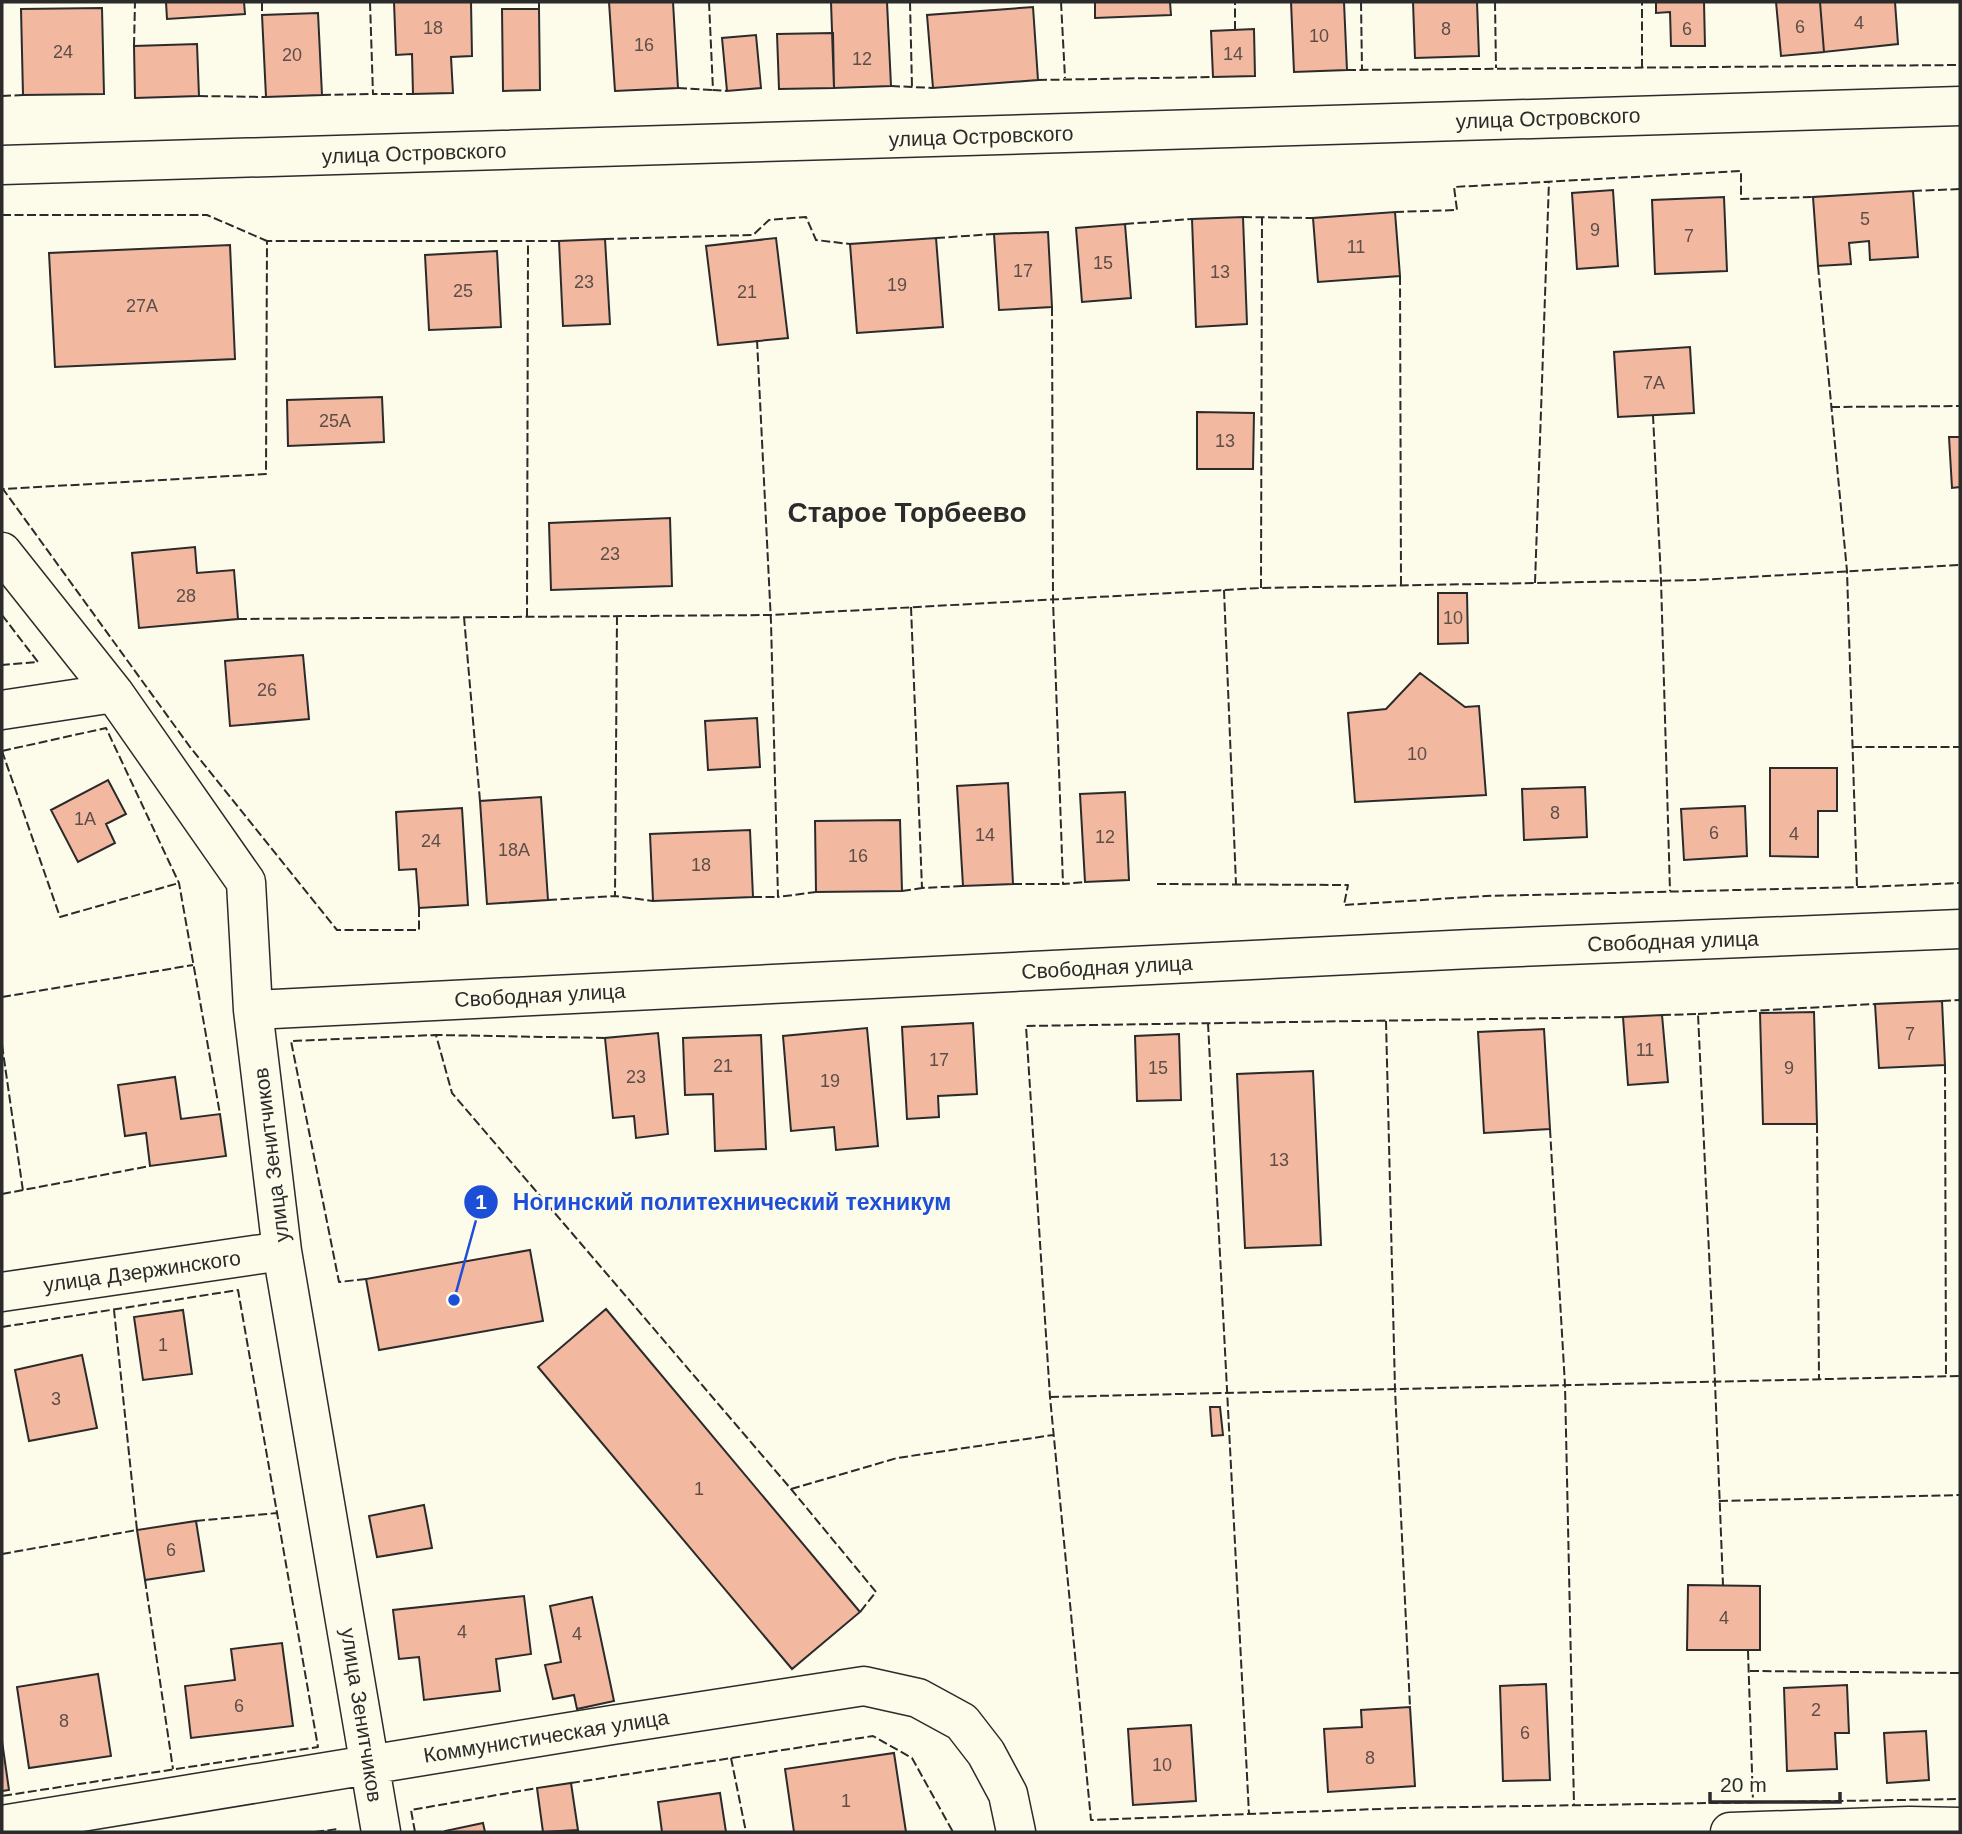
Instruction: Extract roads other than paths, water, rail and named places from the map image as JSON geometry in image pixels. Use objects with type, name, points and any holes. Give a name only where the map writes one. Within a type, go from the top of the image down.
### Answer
[{"type":"street","name":"улица Островского","points":[[2,165],[1960,106]]},
{"type":"street","name":"улица Зенитчиков","points":[[2,552],[114,693],[246,882],[253,1010],[282,1251],[381,1832]]},
{"type":"street","points":[[2,710],[114,693]]},
{"type":"street","name":"Свободная улица","points":[[253,1010],[1471,949],[1960,929]]},
{"type":"street","name":"улица Дзержинского","points":[[2,1292],[282,1251]]},
{"type":"street","name":"Коммунистическая улица","points":[[2,1825],[864,1686],[918,1698],[962,1722],[986,1753],[1008,1794],[1016,1832]]},
{"type":"street","points":[[1730,1832],[1909,1826],[1960,1827]]},
{"type":"place","name":"Ногинский политехнический техникум","points":[[454,1300]]},
{"type":"district","name":"Старое Торбеево","points":[[907,512]]}]
